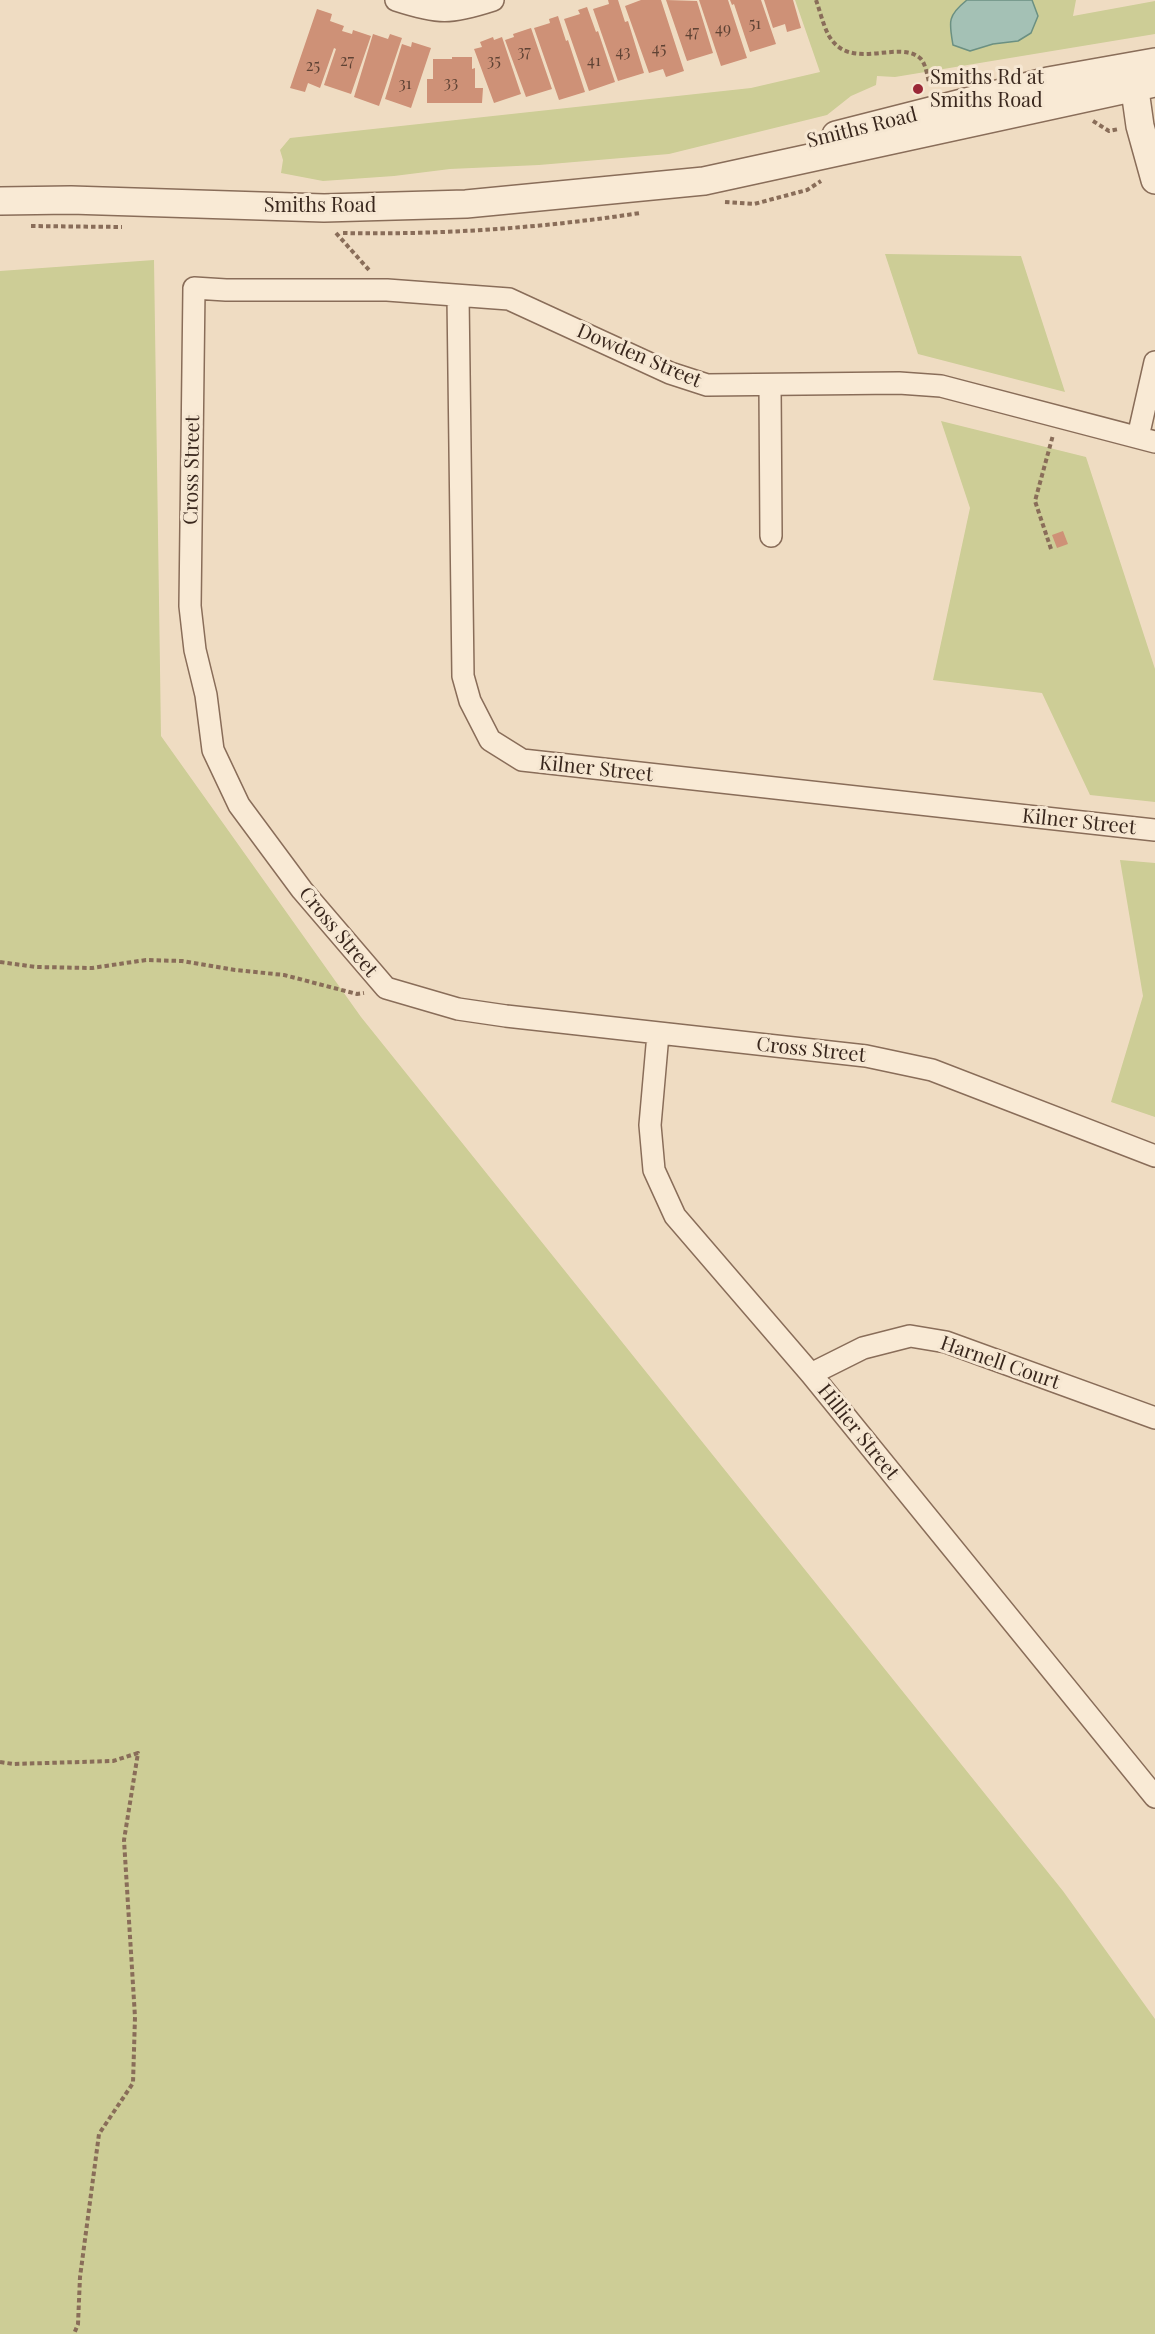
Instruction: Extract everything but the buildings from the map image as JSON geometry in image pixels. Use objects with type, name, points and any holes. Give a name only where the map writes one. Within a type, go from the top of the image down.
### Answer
[{"type":"street","points":[[396,0],[429,11],[452,11],[493,0]]},
{"type":"street","name":"Smiths Road","points":[[0,201],[71,200],[336,207],[466,204],[704,181],[1144,74],[1140,126],[1155,180]]},
{"type":"street","name":"Dowden Street","points":[[194,288],[387,290],[509,299],[670,373],[707,385],[899,383],[941,386],[1147,440]]},
{"type":"street","name":"Cross Street","points":[[194,288],[190,606],[195,650],[206,695],[213,750],[239,805],[302,890],[386,988],[458,1009],[658,1034],[866,1056],[932,1070],[1155,1156]]},
{"type":"street","name":"Kilner Street","points":[[458,296],[463,676],[470,701],[490,740],[522,760],[1155,830]]},
{"type":"street","points":[[1147,440],[1155,362]]},
{"type":"street","points":[[770,385],[771,536]]},
{"type":"street","name":"Hillier Street","points":[[658,1034],[650,1125],[654,1170],[675,1216],[811,1374],[1155,1797]]},
{"type":"street","name":"Harnell Court","points":[[811,1374],[862,1348],[909,1336],[946,1342],[1155,1418]]},
{"type":"path","points":[[816,0],[830,36],[845,51],[903,53],[916,56],[924,64],[929,82]]},
{"type":"path","points":[[336,233],[387,290]]},
{"type":"path","points":[[1051,549],[1035,501],[1057,416]]},
{"type":"path","points":[[0,962],[36,967],[92,968],[146,960],[182,961],[284,975],[357,994],[386,988]]},
{"type":"path","points":[[0,1762],[13,1764],[113,1761],[138,1753],[124,1840],[135,2017],[134,2083],[99,2134],[80,2277],[78,2324],[74,2334]]},
{"type":"green space","points":[[795,0],[1076,0],[1073,16],[1155,1],[1155,34],[895,77],[877,76],[876,85],[851,96],[827,115],[669,154],[539,165],[450,169],[323,181],[281,173],[283,160],[280,150],[290,138],[751,88],[820,72]]},
{"type":"green space","points":[[885,254],[1021,256],[1065,392],[918,354]]},
{"type":"green space","points":[[154,260],[161,736],[361,1017],[1063,1891],[1155,2019],[1155,2334],[0,2334],[0,271]]},
{"type":"green space","points":[[941,421],[1086,457],[1155,669],[1155,802],[1090,795],[1042,693],[933,680],[970,508]]},
{"type":"green space","points":[[1120,860],[1155,863],[1155,1117],[1111,1102],[1143,996]]},
{"type":"shaded area","points":[[967,0],[1032,0],[1038,16],[1031,33],[1018,41],[993,44],[970,51],[953,45],[950,25],[953,15]]},
{"type":"place","name":"Smiths Rd at Smiths Road","points":[[918,89]]}]
